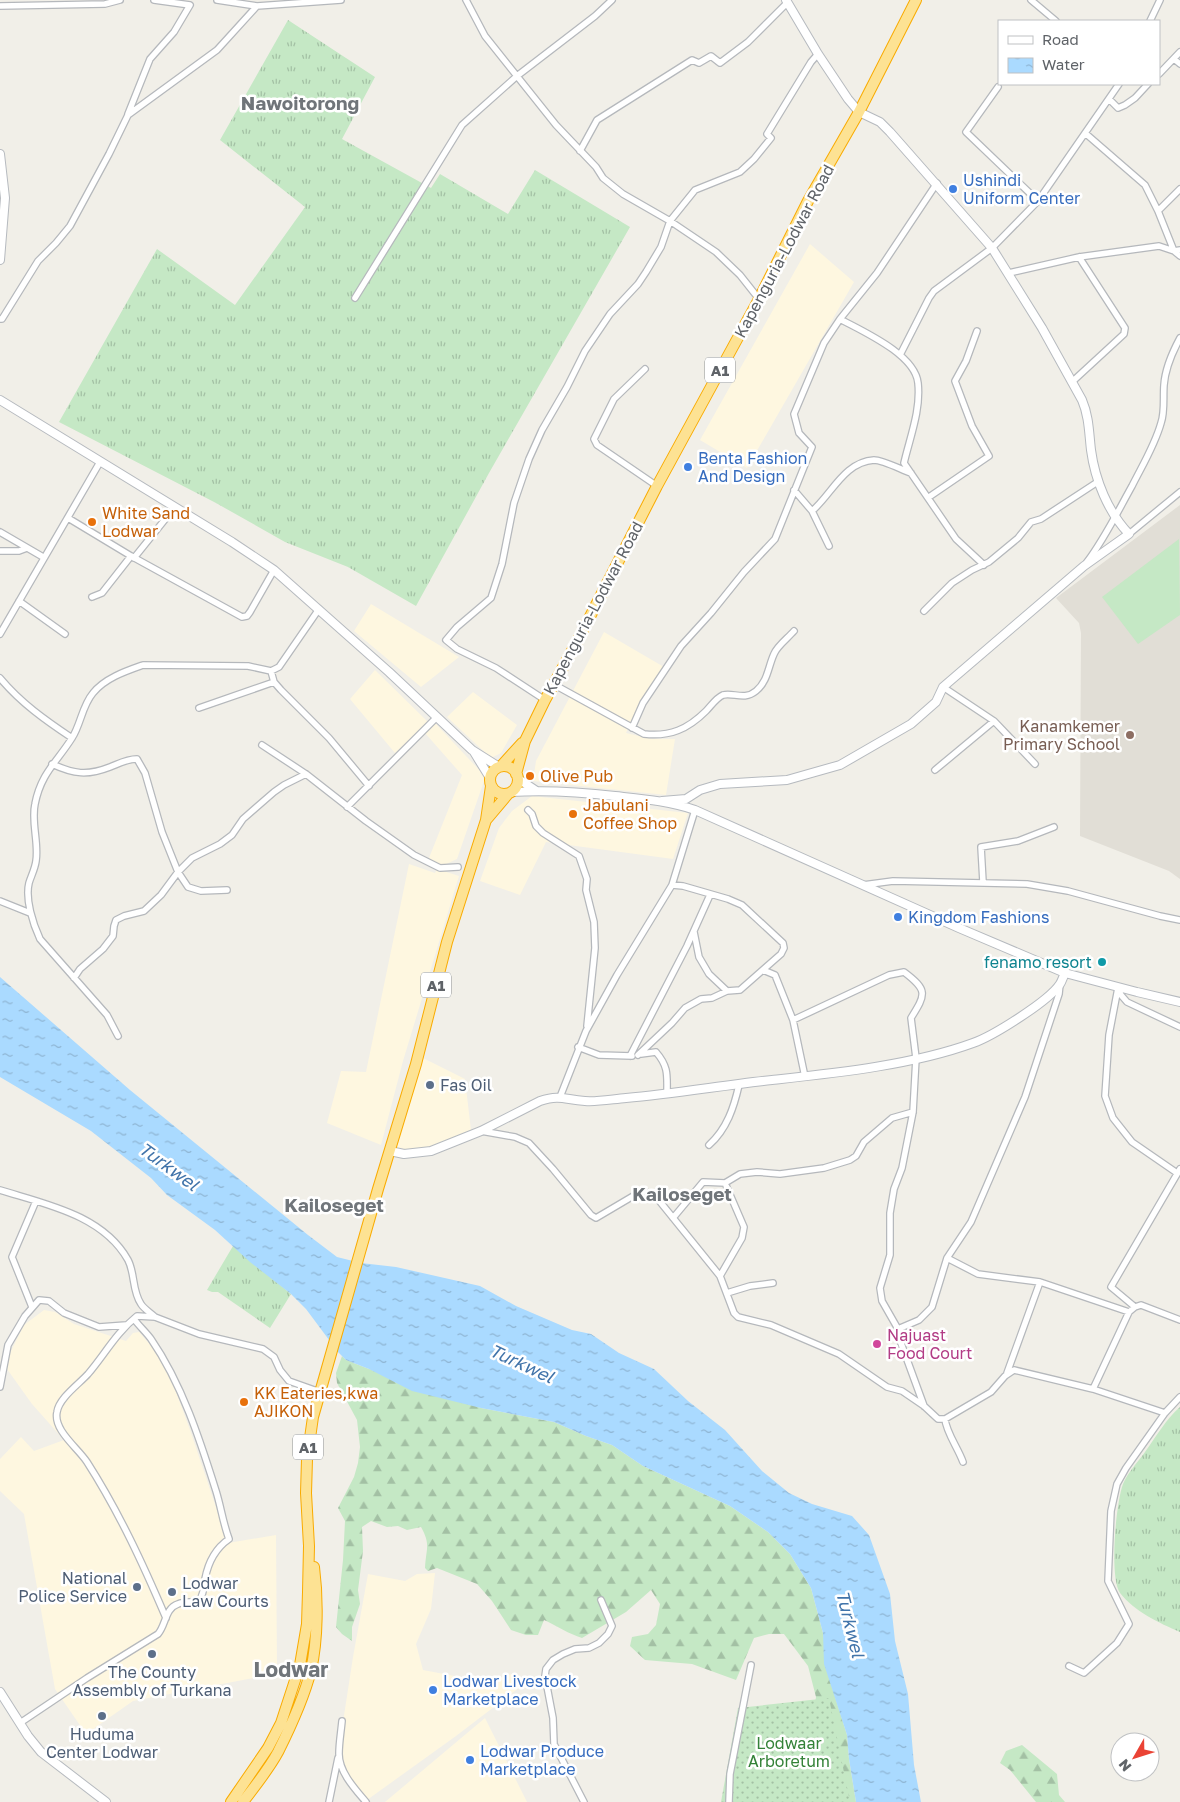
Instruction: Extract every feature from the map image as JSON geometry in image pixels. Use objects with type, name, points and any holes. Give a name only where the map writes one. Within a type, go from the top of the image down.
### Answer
[{"type":"highway","name":"Kapenguria-Lodwar Road","points":[[516,776],[525,741],[553,684],[657,486],[759,299],[808,201],[859,112],[916,0]]},
{"type":"highway","name":"Kapenguria-Lodwar Road","points":[[500,766],[525,741]]},
{"type":"highway","points":[[500,766],[509,766],[516,776],[516,786],[509,793],[499,794],[491,782],[492,773],[500,766]]},
{"type":"highway","name":"A1","points":[[231,1802],[268,1748],[281,1723],[300,1664],[307,1624],[309,1546],[306,1493],[307,1460],[313,1416],[416,1064],[447,942],[486,820],[491,782]]},
{"type":"highway","name":"A1","points":[[486,820],[509,793]]},
{"type":"highway","name":"A1","points":[[243,1802],[278,1753],[301,1699],[311,1669],[316,1633],[316,1583],[309,1546]]},
{"type":"street","points":[[0,6],[120,0]]},
{"type":"street","points":[[0,319],[7,312],[38,261],[70,226],[128,115],[150,59],[174,32],[190,5],[154,0]]},
{"type":"street","points":[[217,0],[257,6],[341,0]]},
{"type":"street","points":[[466,0],[485,36],[556,126],[612,187],[716,252],[740,275],[759,299]]},
{"type":"street","points":[[355,298],[462,125],[517,76],[595,16],[612,0]]},
{"type":"street","points":[[1031,0],[1055,20]]},
{"type":"street","points":[[1150,20],[1160,0]]},
{"type":"street","points":[[580,151],[597,120],[692,60],[699,63],[711,56],[720,63],[748,42],[787,1],[818,54],[848,99],[859,112],[880,122],[937,183],[992,248],[1009,273],[1072,380],[1086,410],[1092,453],[1099,481],[1115,517],[1129,534]]},
{"type":"street","points":[[128,115],[217,50],[257,6]]},
{"type":"street","points":[[1160,73],[1180,52]]},
{"type":"street","points":[[545,700],[496,668],[456,649],[446,640],[457,627],[491,598],[502,564],[514,503],[529,460],[542,430],[596,334],[610,314],[638,284],[661,248],[670,222],[695,190],[740,172],[754,159],[771,138],[767,134],[811,62],[818,54]]},
{"type":"street","points":[[1174,59],[1180,64]]},
{"type":"street","points":[[900,354],[934,291],[992,248],[1038,201],[1110,100],[1118,85]]},
{"type":"street","points":[[1110,100],[1118,108],[1125,105],[1147,85]]},
{"type":"street","points":[[998,87],[966,132],[1038,201]]},
{"type":"street","points":[[1085,134],[1144,185],[1180,256]]},
{"type":"street","points":[[0,154],[5,198],[0,254]]},
{"type":"street","points":[[632,728],[643,703],[681,646],[712,614],[744,572],[775,538],[812,447],[799,433],[794,414],[824,343],[840,319],[877,273],[937,183]]},
{"type":"street","points":[[1158,211],[1180,189]]},
{"type":"street","points":[[1009,273],[1079,258],[1159,246],[1177,251]]},
{"type":"street","points":[[1072,380],[1124,334],[1125,328],[1079,258]]},
{"type":"street","points":[[840,319],[880,340],[900,354],[913,371],[918,384],[918,406],[904,463],[956,539],[984,565]]},
{"type":"street","points":[[929,497],[989,456],[972,426],[955,381],[966,361],[977,332]]},
{"type":"street","points":[[1084,566],[1097,549],[1115,517],[1159,430],[1162,421],[1164,383],[1175,347],[1180,338]]},
{"type":"street","points":[[645,369],[614,399],[594,439],[597,445],[657,486]]},
{"type":"street","points":[[0,400],[232,542],[274,570],[472,750],[500,766]]},
{"type":"street","points":[[812,511],[822,502],[839,480],[858,464],[875,460],[911,473]]},
{"type":"street","points":[[0,634],[43,557],[100,462]]},
{"type":"street","points":[[924,611],[952,583],[984,565],[1018,538],[1031,522],[1040,519],[1099,481]]},
{"type":"street","points":[[794,490],[812,511],[829,546]]},
{"type":"street","points":[[662,801],[686,800],[700,790],[720,784],[787,780],[840,765],[911,724],[936,702],[942,687],[1084,566],[1129,534],[1180,492]]},
{"type":"street","points":[[92,597],[102,592],[175,507]]},
{"type":"street","points":[[68,518],[133,557],[242,617],[247,616],[250,612],[274,570]]},
{"type":"street","points":[[0,532],[43,557]]},
{"type":"street","points":[[0,551],[19,551],[27,548]]},
{"type":"street","points":[[19,601],[65,634]]},
{"type":"street","points":[[118,1036],[106,1015],[40,939],[30,913],[28,885],[36,861],[34,805],[41,783],[52,764],[72,738],[93,692],[118,675],[143,665],[248,666],[271,671],[279,667],[319,609]]},
{"type":"street","points":[[553,684],[644,734],[658,736],[677,732],[693,723],[717,699],[724,695],[747,696],[756,692],[768,676],[774,652],[794,631]]},
{"type":"street","points":[[271,671],[274,682],[329,738],[369,786]]},
{"type":"street","points":[[0,678],[34,712],[72,738]]},
{"type":"street","points":[[200,708],[274,682]]},
{"type":"street","points":[[942,687],[994,721],[1034,764]]},
{"type":"street","points":[[347,807],[437,717]]},
{"type":"street","points":[[935,770],[994,721]]},
{"type":"street","points":[[262,745],[306,774],[347,807],[401,846],[431,865],[440,868],[458,867]]},
{"type":"street","points":[[472,750],[491,782]]},
{"type":"street","points":[[52,764],[65,770],[89,773],[128,759],[137,759],[145,772],[162,832],[178,872],[188,887],[201,891],[227,890]]},
{"type":"street","points":[[74,978],[80,969],[103,949],[113,936],[116,920],[144,911],[161,895],[178,872],[192,858],[215,847],[232,835],[243,819],[274,792],[306,774]]},
{"type":"street","points":[[516,776],[535,790]]},
{"type":"street","points":[[509,793],[535,790],[600,794],[662,801],[695,810],[959,928],[1065,973],[1118,988],[1180,1002]]},
{"type":"street","points":[[528,810],[532,814],[536,826],[543,834],[579,856],[587,879],[586,890],[594,922],[595,948],[586,1031]]},
{"type":"street","points":[[560,1097],[586,1031],[617,975],[672,885],[695,810]]},
{"type":"street","points":[[983,882],[981,847],[1018,841],[1054,827]]},
{"type":"street","points":[[863,885],[893,881],[1027,884],[1068,890],[1180,920]]},
{"type":"street","points":[[638,1055],[685,1008],[701,999],[740,990],[780,954],[784,948],[783,943],[742,905],[683,886],[672,885]]},
{"type":"street","points":[[630,1056],[694,931],[710,895]]},
{"type":"street","points":[[0,901],[30,913]]},
{"type":"street","points":[[694,931],[699,956],[709,974],[726,992]]},
{"type":"street","points":[[763,970],[774,975],[793,1020],[805,1077]]},
{"type":"street","points":[[793,1020],[888,975],[904,972],[914,979],[922,989],[922,1000],[911,1018],[916,1058],[913,1112],[909,1140],[902,1168],[894,1189],[890,1213],[890,1255],[880,1288],[882,1301],[898,1329],[898,1335],[924,1406]]},
{"type":"street","points":[[898,1329],[919,1320],[932,1307],[947,1258],[971,1222],[1025,1097],[1065,973]]},
{"type":"street","points":[[390,1151],[404,1154],[419,1154],[448,1145],[481,1131],[540,1101],[560,1097],[585,1101],[667,1094],[805,1077],[916,1058],[967,1045],[982,1039],[1036,1005],[1060,984]]},
{"type":"street","points":[[1118,988],[1127,1002],[1180,1027]]},
{"type":"street","points":[[1118,988],[1110,1035],[1105,1096],[1113,1118],[1132,1142],[1178,1171],[1112,1287],[1134,1307]]},
{"type":"street","points":[[578,1048],[599,1055],[630,1056],[656,1052],[663,1060],[668,1071],[667,1094]]},
{"type":"street","points":[[709,1145],[723,1129],[733,1108],[739,1085]]},
{"type":"street","points":[[673,1218],[703,1182],[724,1184],[740,1174],[757,1172],[780,1174],[824,1168],[844,1162],[856,1156],[864,1142],[892,1118],[913,1112]]},
{"type":"street","points":[[481,1131],[515,1137],[528,1143],[553,1168],[594,1217],[600,1217],[640,1192],[645,1191],[658,1198],[720,1276],[734,1313],[738,1317],[771,1325],[839,1354],[887,1388],[902,1391],[924,1406],[938,1419],[945,1419],[991,1392],[1007,1374],[1014,1370],[1093,1389],[1164,1413]]},
{"type":"street","points":[[720,1276],[742,1238],[744,1227],[724,1184]]},
{"type":"street","points":[[0,1190],[36,1201],[100,1228],[111,1238],[132,1267],[132,1276],[140,1303],[155,1317]]},
{"type":"street","points":[[32,1307],[12,1257],[36,1201]]},
{"type":"street","points":[[947,1258],[978,1274],[1040,1282],[1129,1312]]},
{"type":"street","points":[[1007,1374],[1040,1282]]},
{"type":"street","points":[[727,1292],[773,1283]]},
{"type":"street","points":[[0,1386],[6,1349],[21,1322],[38,1301],[44,1299],[64,1312],[99,1327],[126,1325]]},
{"type":"street","points":[[1093,1389],[1129,1312],[1134,1307],[1140,1305],[1180,1320]]},
{"type":"street","points":[[166,1618],[137,1551],[101,1484],[83,1455],[59,1427],[56,1412],[64,1398],[88,1375],[126,1325],[137,1316],[155,1317],[199,1334],[263,1349],[274,1357],[280,1370],[289,1381],[320,1392]]},
{"type":"street","points":[[20,1723],[86,1678],[158,1634],[162,1630],[171,1609],[176,1604],[197,1602],[204,1594],[206,1575],[214,1554],[229,1539],[223,1524],[217,1493],[186,1406],[154,1344],[134,1319]]},
{"type":"street","points":[[1069,1666],[1076,1671],[1084,1673],[1117,1643],[1129,1624],[1108,1582],[1110,1511],[1117,1484],[1126,1468],[1164,1413],[1180,1397]]},
{"type":"street","points":[[945,1419],[946,1427],[958,1447],[963,1462]]},
{"type":"street","points":[[584,1802],[554,1744],[553,1718],[545,1676],[546,1669],[553,1660],[575,1649],[594,1646],[608,1634],[612,1626],[601,1600]]},
{"type":"street","points":[[729,1802],[730,1774],[751,1665]]},
{"type":"street","points":[[0,1692],[41,1752],[106,1802]]},
{"type":"street","points":[[329,1802],[339,1755],[342,1721]]},
{"type":"street","points":[[339,1755],[340,1764],[348,1778],[366,1802]]},
{"type":"shaded area","points":[[810,244],[854,282],[747,468],[700,440]]},
{"type":"shaded area","name":"Kanamkemer Primary School","points":[[1180,505],[1180,879],[1169,871],[1080,836],[1081,633],[1079,623],[1056,598]]},
{"type":"shaded area","points":[[371,604],[459,657],[421,687],[354,631]]},
{"type":"shaded area","points":[[604,632],[664,667],[642,698],[626,733],[652,739],[675,739],[666,795],[533,781],[536,761]]},
{"type":"shaded area","points":[[375,670],[428,722],[395,753],[350,699]]},
{"type":"shaded area","points":[[473,692],[517,725],[501,753],[491,758],[447,717]]},
{"type":"shaded area","points":[[435,723],[483,774],[484,781],[457,859],[442,866],[429,858],[462,775],[425,733]]},
{"type":"shaded area","points":[[532,796],[688,813],[673,859],[546,842],[520,895],[480,881],[499,828],[512,811]]},
{"type":"shaded area","points":[[409,864],[435,873],[437,869],[459,876],[403,1061],[381,1145],[327,1123],[341,1071],[366,1072]]},
{"type":"shaded area","points":[[421,1057],[465,1079],[471,1130],[420,1152],[393,1147]]},
{"type":"shaded area","points":[[44,1310],[55,1312],[74,1324],[126,1341],[133,1333],[139,1332],[152,1347],[171,1378],[228,1543],[276,1535],[277,1668],[264,1676],[133,1701],[86,1734],[55,1689],[24,1514],[0,1491],[0,1459],[21,1437],[34,1451],[64,1440],[32,1404],[7,1369],[10,1353],[24,1325]]},
{"type":"shaded area","name":"Lodwar Livestock Marketplace","points":[[435,1573],[431,1609],[416,1644],[423,1670],[486,1682],[515,1673],[524,1684],[367,1800],[351,1781],[342,1758],[341,1735],[368,1574],[405,1581],[417,1574]]},
{"type":"shaded area","name":"Lodwar Produce Marketplace","points":[[485,1718],[527,1802],[385,1802]]},
{"type":"green space","points":[[288,20],[375,77],[342,139],[431,188],[440,174],[508,214],[535,170],[630,227],[489,473],[416,606],[348,567],[285,542],[216,503],[59,422],[157,249],[235,305],[305,207],[220,140]]},
{"type":"green space","points":[[1179,539],[1180,615],[1138,644],[1102,597]]},
{"type":"green space","points":[[233,1246],[291,1294],[270,1328],[218,1292],[207,1290]]},
{"type":"green space","points":[[342,1356],[346,1360],[369,1369],[481,1408],[554,1422],[612,1445],[643,1466],[730,1506],[768,1532],[790,1554],[811,1588],[823,1633],[832,1687],[847,1735],[856,1802],[766,1802],[813,1716],[816,1697],[808,1666],[784,1634],[769,1634],[754,1638],[736,1680],[692,1664],[645,1660],[630,1646],[632,1637],[648,1634],[656,1625],[660,1604],[651,1590],[626,1612],[582,1638],[544,1620],[538,1635],[526,1635],[511,1630],[492,1601],[477,1584],[437,1568],[428,1571],[425,1568],[427,1543],[421,1527],[407,1530],[398,1526],[387,1527],[371,1521],[362,1527],[363,1551],[358,1590],[360,1604],[352,1627],[352,1641],[342,1634],[336,1627],[345,1521],[338,1508],[354,1477],[360,1447],[357,1420],[337,1383],[336,1373]]},
{"type":"green space","points":[[1180,1407],[1180,1632],[1140,1611],[1120,1593],[1115,1572],[1114,1556],[1118,1506],[1123,1484],[1130,1471]]},
{"type":"green space","name":"Lodwaar Arboretum","points":[[829,1698],[850,1802],[721,1802],[738,1708]]},
{"type":"green space","points":[[1022,1745],[1057,1774],[1059,1795],[1065,1802],[1036,1802],[1010,1770],[1000,1763],[1006,1751]]},
{"type":"water","name":"Turkwel","points":[[0,977],[130,1090],[337,1257],[361,1263],[396,1267],[480,1286],[516,1306],[572,1330],[591,1334],[619,1353],[654,1369],[688,1401],[725,1430],[762,1471],[789,1493],[812,1504],[852,1516],[869,1535],[890,1594],[895,1641],[908,1694],[914,1765],[921,1802],[856,1802],[847,1735],[824,1664],[823,1633],[811,1588],[790,1554],[768,1532],[730,1506],[643,1466],[612,1445],[554,1422],[481,1408],[412,1391],[369,1369],[346,1360],[306,1309],[291,1294],[250,1262],[215,1230],[167,1195],[151,1178],[91,1131],[0,1077]]},
{"type":"place","name":"Ushindi Uniform Center","points":[[953,189]]},
{"type":"place","name":"Benta Fashion And Design","points":[[688,467]]},
{"type":"place","name":"White Sand Lodwar","points":[[92,522]]},
{"type":"place","name":"Kanamkemer Primary School","points":[[1130,735]]},
{"type":"place","name":"Olive Pub","points":[[530,776]]},
{"type":"place","name":"Jabulani Coffee Shop","points":[[573,814]]},
{"type":"place","name":"Kingdom Fashions","points":[[898,917]]},
{"type":"place","name":"fenamo resort","points":[[1102,962]]},
{"type":"place","name":"Fas Oil","points":[[430,1085]]},
{"type":"place","name":"Najuast Food Court","points":[[877,1344]]},
{"type":"place","name":"KK Eateries,kwa AJIKON","points":[[244,1402]]},
{"type":"place","name":"National Police Service","points":[[137,1587]]},
{"type":"place","name":"Lodwar Law Courts","points":[[172,1592]]},
{"type":"place","name":"The County Assembly of Turkana","points":[[152,1654]]},
{"type":"place","name":"Lodwar Livestock Marketplace","points":[[433,1690]]},
{"type":"place","name":"Huduma Center Lodwar","points":[[102,1716]]},
{"type":"place","name":"Lodwar Produce Marketplace","points":[[470,1760]]},
{"type":"district","name":"Nawoitorong","points":[[300,102]]},
{"type":"district","name":"Kailoseget","points":[[682,1193]]},
{"type":"district","name":"Kailoseget","points":[[334,1204]]},
{"type":"district","name":"Lodwar","points":[[291,1669]]}]
